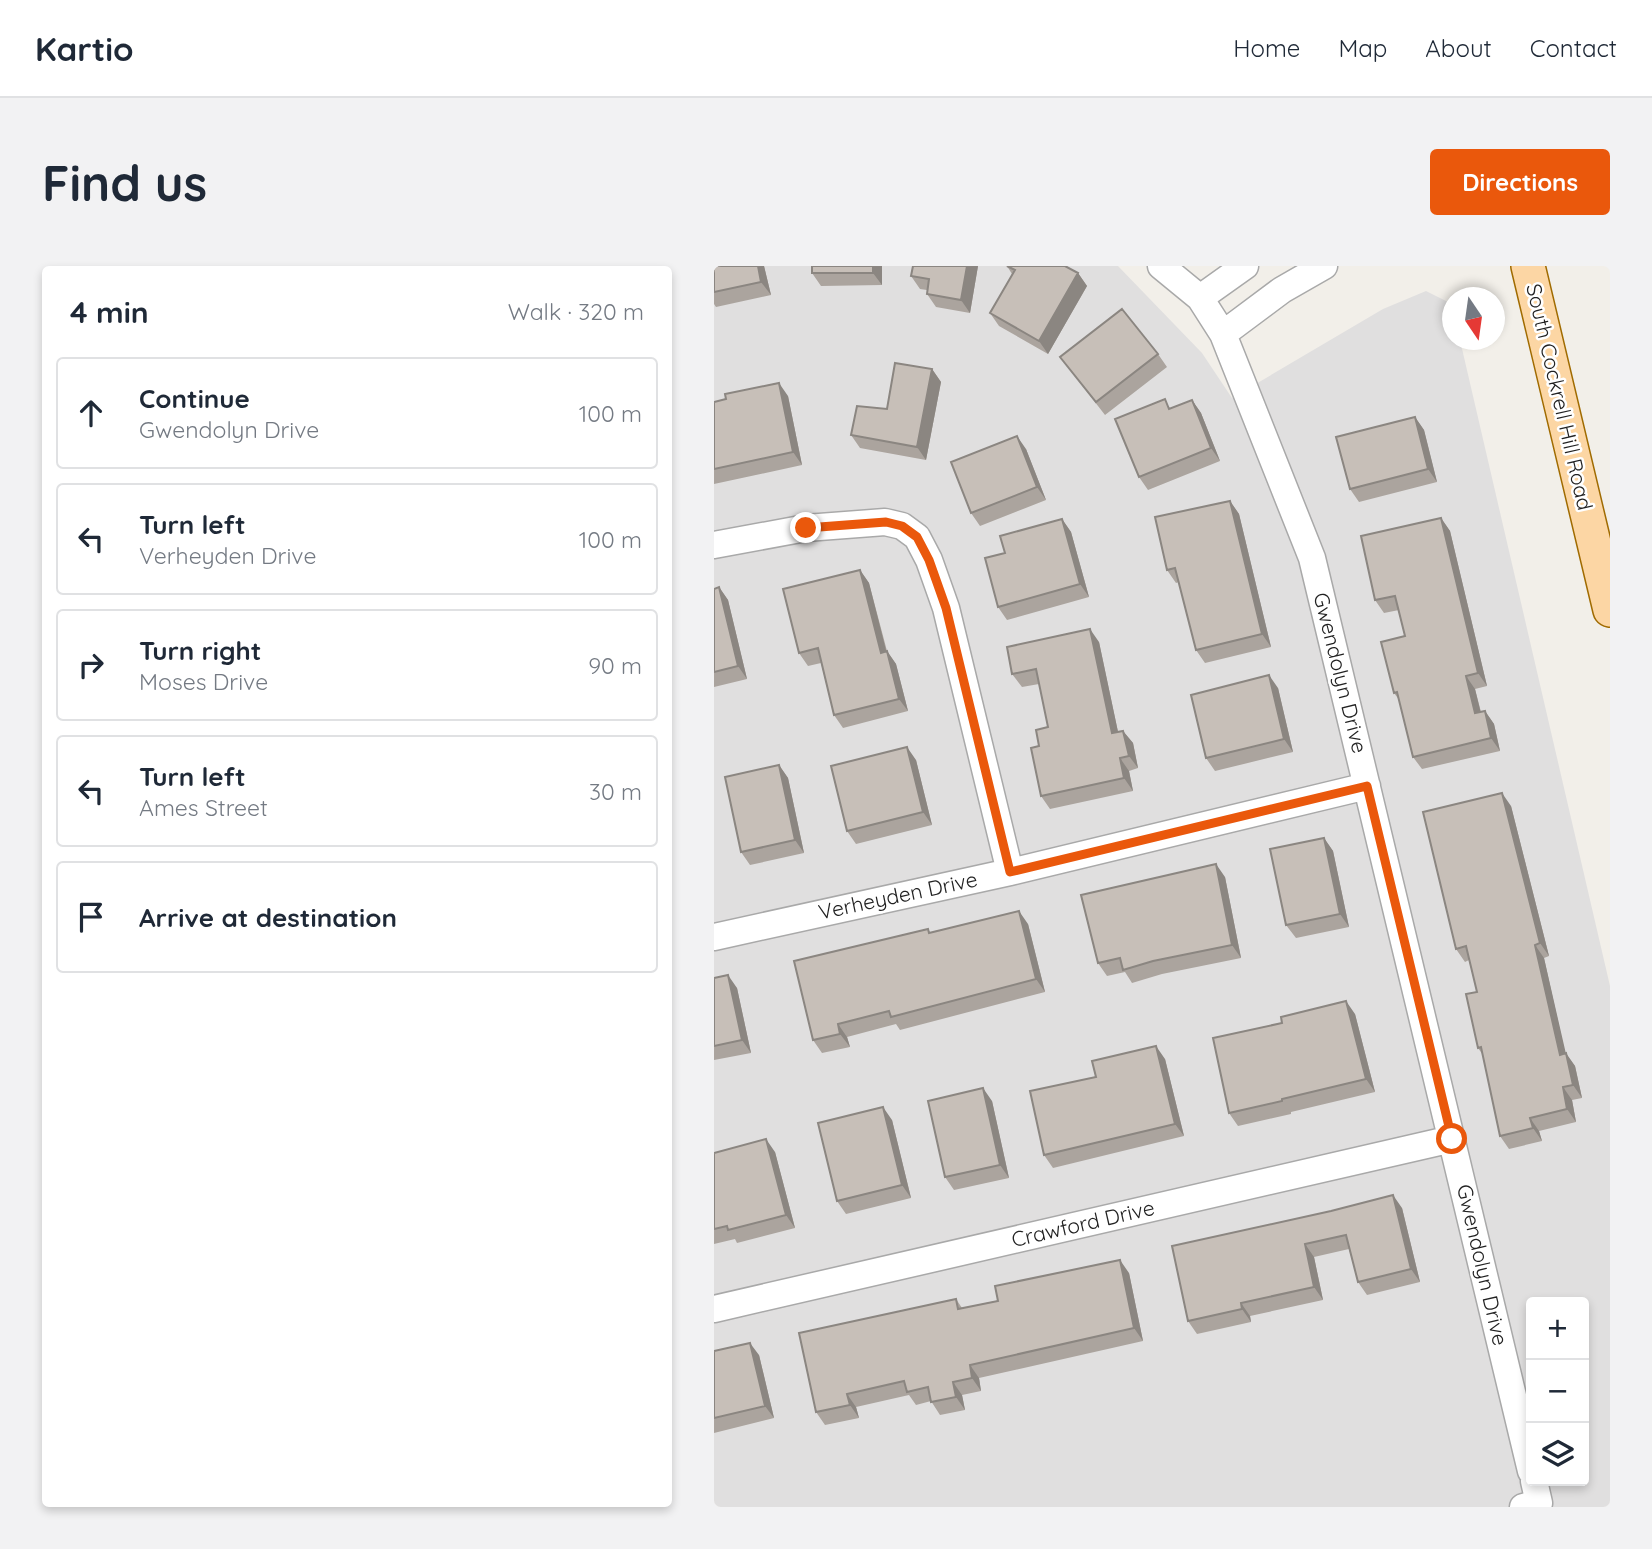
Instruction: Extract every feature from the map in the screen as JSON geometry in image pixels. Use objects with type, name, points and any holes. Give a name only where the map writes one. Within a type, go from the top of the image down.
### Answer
[{"type":"main road","name":"South Cockrell Hill Road","points":[[1528,266],[1610,610]]},
{"type":"street","name":"Gwendolyn Drive","points":[[1161,266],[1200,298],[1223,334],[1312,558],[1526,1450]]},
{"type":"street","points":[[1200,298],[1245,266]]},
{"type":"street","points":[[1223,334],[1282,290],[1324,266]]},
{"type":"street","points":[[714,545],[806,528],[886,522],[902,526],[917,537],[929,560],[946,608],[1010,872]]},
{"type":"street","name":"Verheyden Drive","points":[[714,937],[1010,872],[1367,786]]},
{"type":"street","name":"Crawford Drive","points":[[714,1309],[1452,1139]]},
{"type":"shaded area","points":[[714,266],[1118,266],[1202,353],[1232,398],[1383,309],[1426,291],[1442,299],[1442,350],[1462,350],[1610,986],[1610,1507],[714,1507]]},
{"type":"building","points":[[714,266],[758,266],[761,282],[714,292]]},
{"type":"building","points":[[812,266],[873,266],[873,273],[812,273]]},
{"type":"building","points":[[913,266],[967,266],[961,300],[927,294],[929,279],[911,276]]},
{"type":"building","points":[[1007,266],[1065,266],[1078,273],[1039,341],[990,313],[1015,270]]},
{"type":"building","points":[[1122,309],[1158,354],[1096,402],[1060,357]]},
{"type":"building","points":[[895,363],[932,369],[917,447],[851,435],[857,406],[887,409]]},
{"type":"building","points":[[779,383],[793,452],[714,469],[714,402],[726,399],[725,394]]},
{"type":"building","points":[[1165,399],[1169,409],[1192,400],[1211,448],[1139,477],[1115,419]]},
{"type":"building","points":[[1415,417],[1428,469],[1350,489],[1336,437]]},
{"type":"building","points":[[1017,436],[1037,487],[971,513],[951,462]]},
{"type":"building","points":[[1230,501],[1262,634],[1196,650],[1175,568],[1167,570],[1155,517]]},
{"type":"building","points":[[1441,518],[1478,673],[1466,676],[1475,713],[1485,711],[1491,738],[1413,757],[1381,642],[1405,636],[1395,596],[1375,600],[1361,536]]},
{"type":"building","points":[[1062,519],[1080,584],[998,607],[985,558],[1005,553],[1000,536]]},
{"type":"building","points":[[860,570],[881,653],[887,651],[899,699],[834,715],[818,648],[799,653],[783,589]]},
{"type":"building","points":[[719,587],[738,666],[714,672],[714,589]]},
{"type":"building","points":[[1090,629],[1112,733],[1123,731],[1129,756],[1120,758],[1124,778],[1041,796],[1031,748],[1039,746],[1036,730],[1048,727],[1036,669],[1012,674],[1007,647]]},
{"type":"building","points":[[1269,675],[1284,739],[1206,758],[1191,695]]},
{"type":"building","points":[[907,747],[923,812],[847,831],[831,766]]},
{"type":"building","points":[[779,765],[795,840],[741,852],[725,777]]},
{"type":"building","points":[[1502,793],[1540,943],[1535,945],[1560,1055],[1566,1053],[1573,1085],[1563,1087],[1567,1109],[1530,1118],[1533,1128],[1500,1136],[1481,1047],[1478,1048],[1466,994],[1477,992],[1466,946],[1456,949],[1423,812]]},
{"type":"building","points":[[1324,838],[1340,914],[1286,925],[1270,849]]},
{"type":"building","points":[[1216,864],[1232,945],[1123,970],[1120,958],[1098,963],[1081,895]]},
{"type":"building","points":[[1019,911],[1036,979],[891,1017],[889,1011],[838,1024],[840,1034],[813,1040],[794,961],[928,929],[929,933]]},
{"type":"building","points":[[728,975],[742,1040],[714,1046],[714,978]]},
{"type":"building","points":[[1346,1001],[1366,1079],[1229,1113],[1213,1038],[1282,1023],[1281,1017]]},
{"type":"building","points":[[1156,1046],[1175,1124],[1044,1155],[1030,1091],[1096,1077],[1092,1061]]},
{"type":"building","points":[[983,1088],[1000,1165],[945,1177],[928,1101]]},
{"type":"building","points":[[883,1107],[902,1185],[837,1201],[818,1123]]},
{"type":"building","points":[[766,1139],[786,1215],[728,1230],[727,1226],[714,1229],[714,1153]]},
{"type":"building","points":[[1393,1195],[1411,1269],[1358,1282],[1346,1235],[1305,1244],[1314,1287],[1241,1303],[1242,1309],[1188,1321],[1172,1246]]},
{"type":"building","points":[[1120,1260],[1134,1328],[970,1365],[972,1378],[953,1382],[956,1397],[931,1402],[928,1387],[907,1392],[904,1381],[847,1394],[850,1405],[816,1412],[799,1333],[956,1299],[958,1309],[998,1301],[995,1286]]},
{"type":"building","points":[[750,1343],[765,1406],[714,1418],[714,1351]]},
{"type":"route","points":[[806,528],[886,522],[902,526],[917,537],[929,560],[946,608],[1010,872],[1367,786],[1452,1139]]}]
